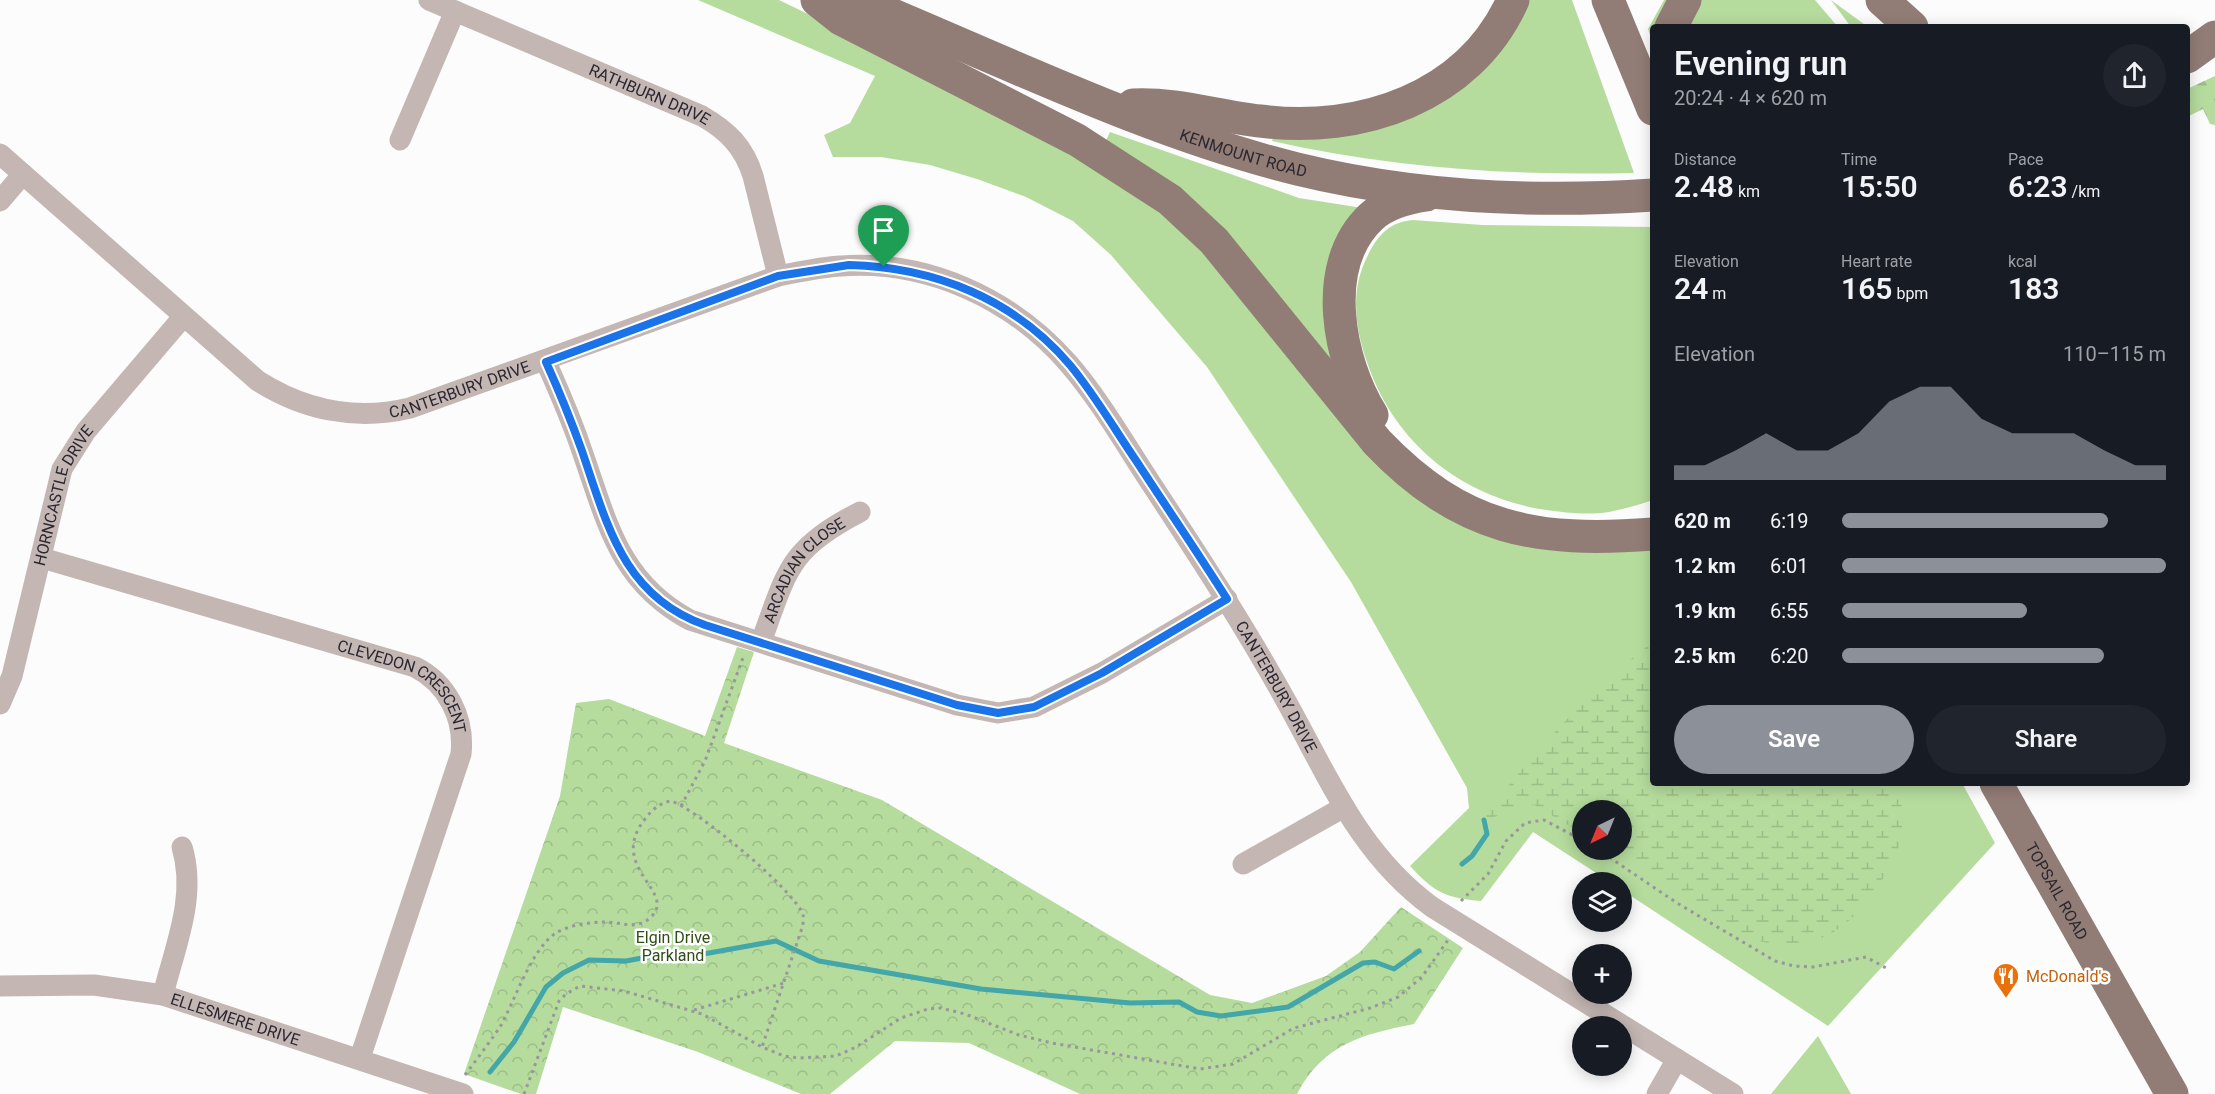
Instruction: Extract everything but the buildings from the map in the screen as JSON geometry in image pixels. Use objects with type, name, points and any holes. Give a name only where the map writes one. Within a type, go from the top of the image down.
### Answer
[{"type":"main road","points":[[817,0],[841,19],[1002,99],[1077,140],[1170,200],[1214,241],[1377,442],[1407,472],[1434,492],[1492,521],[1549,536],[1588,538],[1650,534]]},
{"type":"main road","name":"KENMOUNT ROAD","points":[[857,0],[1114,106],[1227,148],[1296,169],[1437,193],[1619,197],[1650,195]]},
{"type":"main road","points":[[1114,106],[1164,104],[1280,123],[1323,123],[1367,117],[1420,97],[1462,69],[1489,41],[1513,0]]},
{"type":"main road","points":[[1608,0],[1650,102]]},
{"type":"main road","points":[[1673,24],[1685,0]]},
{"type":"main road","points":[[1860,0],[1882,24]]},
{"type":"main road","points":[[1882,0],[1909,24]]},
{"type":"main road","points":[[2190,48],[2215,36]]},
{"type":"main road","points":[[2190,55],[2215,36]]},
{"type":"main road","points":[[1437,193],[1404,199],[1371,217],[1352,243],[1343,267],[1340,311],[1344,344],[1354,381],[1375,419],[1402,451],[1435,478],[1470,500],[1516,518],[1584,529],[1625,525],[1650,518]]},
{"type":"main road","name":"TOPSAIL ROAD","points":[[1998,786],[2172,1094]]},
{"type":"street","name":"RATHBURN DRIVE","points":[[429,0],[702,116],[730,134],[748,161],[778,276]]},
{"type":"street","points":[[400,140],[455,12]]},
{"type":"street","name":"CANTERBURY DRIVE","points":[[0,154],[251,376],[272,390],[307,405],[337,412],[378,414],[410,408],[546,362],[778,276],[849,265],[910,270],[969,290],[1011,313],[1049,343],[1083,381],[1227,599],[1344,807],[1361,835],[1392,874],[1409,890],[1452,919],[1733,1094]]},
{"type":"street","points":[[0,201],[23,174]]},
{"type":"street","name":"HORNCASTLE DRIVE","points":[[0,704],[12,676],[42,558],[58,479],[67,458],[86,431],[183,317]]},
{"type":"street","points":[[546,362],[578,438],[610,531],[627,566],[647,591],[677,613],[957,705],[984,712],[1006,713],[1034,707],[1050,700],[1102,673],[1227,599]]},
{"type":"street","name":"ARCADIAN CLOSE","points":[[755,640],[796,557],[821,534],[860,512]]},
{"type":"street","name":"CLEVEDON CRESCENT","points":[[42,558],[414,667],[432,677],[445,691],[460,726],[461,754],[360,1059]]},
{"type":"street","points":[[1243,864],[1344,807]]},
{"type":"street","points":[[163,995],[188,899],[188,874],[182,847]]},
{"type":"street","name":"ELLESMERE DRIVE","points":[[0,986],[94,985],[163,995],[458,1092]]},
{"type":"street","points":[[1657,1094],[1677,1059]]},
{"type":"path","points":[[681,806],[705,761],[755,640]]},
{"type":"path","points":[[458,1092],[499,1027],[532,964],[554,935],[591,923],[635,925],[652,916],[658,905],[658,899],[637,868],[633,852],[635,836],[642,823],[659,805],[671,801],[750,858],[792,897],[804,916],[762,1047]]},
{"type":"path","points":[[524,1094],[559,1001],[575,988],[596,987],[624,991],[692,1011],[713,1019],[762,1047],[789,1057],[836,1056],[856,1047],[901,1018],[928,1009],[941,1008],[965,1014],[1019,1035],[1092,1052],[1188,1069],[1225,1067],[1294,1028],[1370,1008],[1398,997],[1414,985],[1430,968],[1452,919],[1488,874],[1506,841],[1525,823],[1544,820],[1572,835]]},
{"type":"path","points":[[1613,860],[1677,903],[1775,961],[1794,966],[1813,967],[1866,957],[1888,969]]},
{"type":"path","points":[[692,1011],[784,983]]},
{"type":"green space","points":[[698,0],[779,0],[998,106],[1168,208],[1430,502],[1650,542],[1650,786],[1964,786],[1995,843],[1828,1026],[1632,897],[1632,872],[1595,872],[1576,860],[1632,860],[1632,800],[1572,800],[1572,857],[1533,832],[1481,901],[1450,896],[1434,888],[1410,866],[1469,808],[1467,788],[1351,582],[1207,367],[1111,255],[1073,221],[1026,197],[930,165],[881,157],[833,157],[824,135],[850,123],[875,76]]},
{"type":"green space","points":[[1505,0],[1572,0],[1634,173],[1543,173],[1452,168],[1362,158],[1272,141],[1277,125],[1415,102]]},
{"type":"green space","points":[[1664,0],[1815,0],[1835,24],[1651,24]]},
{"type":"green space","points":[[1831,0],[1864,24],[1849,24]]},
{"type":"green space","points":[[2215,76],[2215,125],[2210,124],[2203,109],[2190,116],[2190,88]]},
{"type":"green space","points":[[1110,132],[1299,198],[1369,209],[1354,227],[1347,387],[1104,145]]},
{"type":"green space","points":[[1405,221],[1482,225],[1650,227],[1650,501],[1615,511],[1593,513],[1546,510],[1515,503],[1486,493],[1459,479],[1435,462],[1413,441],[1394,417],[1379,391],[1363,349],[1356,309],[1358,283],[1367,257],[1385,231]]},
{"type":"green space","points":[[1650,644],[1650,786],[1899,786],[1902,820],[1897,853],[1886,874],[1854,916],[1823,937],[1806,943],[1787,945],[1745,937],[1625,860],[1632,860],[1632,800],[1572,800],[1572,827],[1534,805],[1505,811],[1486,822],[1482,817],[1562,724],[1606,681]]},
{"type":"green space","name":"Elgin Drive Parkland","points":[[737,647],[754,652],[724,743],[882,800],[1210,995],[1252,1003],[1326,976],[1360,952],[1401,907],[1463,948],[1414,1024],[1361,1037],[1346,1044],[1319,1063],[1297,1094],[1080,1094],[969,1043],[895,1041],[830,1094],[801,1094],[698,1052],[563,1007],[536,1094],[521,1094],[464,1074],[560,796],[576,703],[609,699],[705,736]]},
{"type":"green space","points":[[1818,1036],[1851,1094],[1771,1094]]},
{"type":"waterway","points":[[1462,864],[1472,856],[1487,834],[1484,820]]},
{"type":"waterway","points":[[490,1072],[514,1042],[546,987],[563,973],[589,960],[626,961],[658,955],[698,955],[776,941],[819,961],[981,989],[1130,1003],[1179,1002],[1197,1012],[1221,1016],[1288,1007],[1363,963],[1375,962],[1394,969],[1419,951]]},
{"type":"place","name":"McDonald's","points":[[2006,999]]},
{"type":"route","points":[[832,266],[884,267],[927,274],[969,290],[1011,313],[1049,343],[1070,364],[1089,390],[1227,599],[1102,673],[1040,705],[998,713],[957,705],[690,620],[666,606],[647,591],[627,566],[618,550],[578,438],[546,362],[778,276],[832,266]]}]
